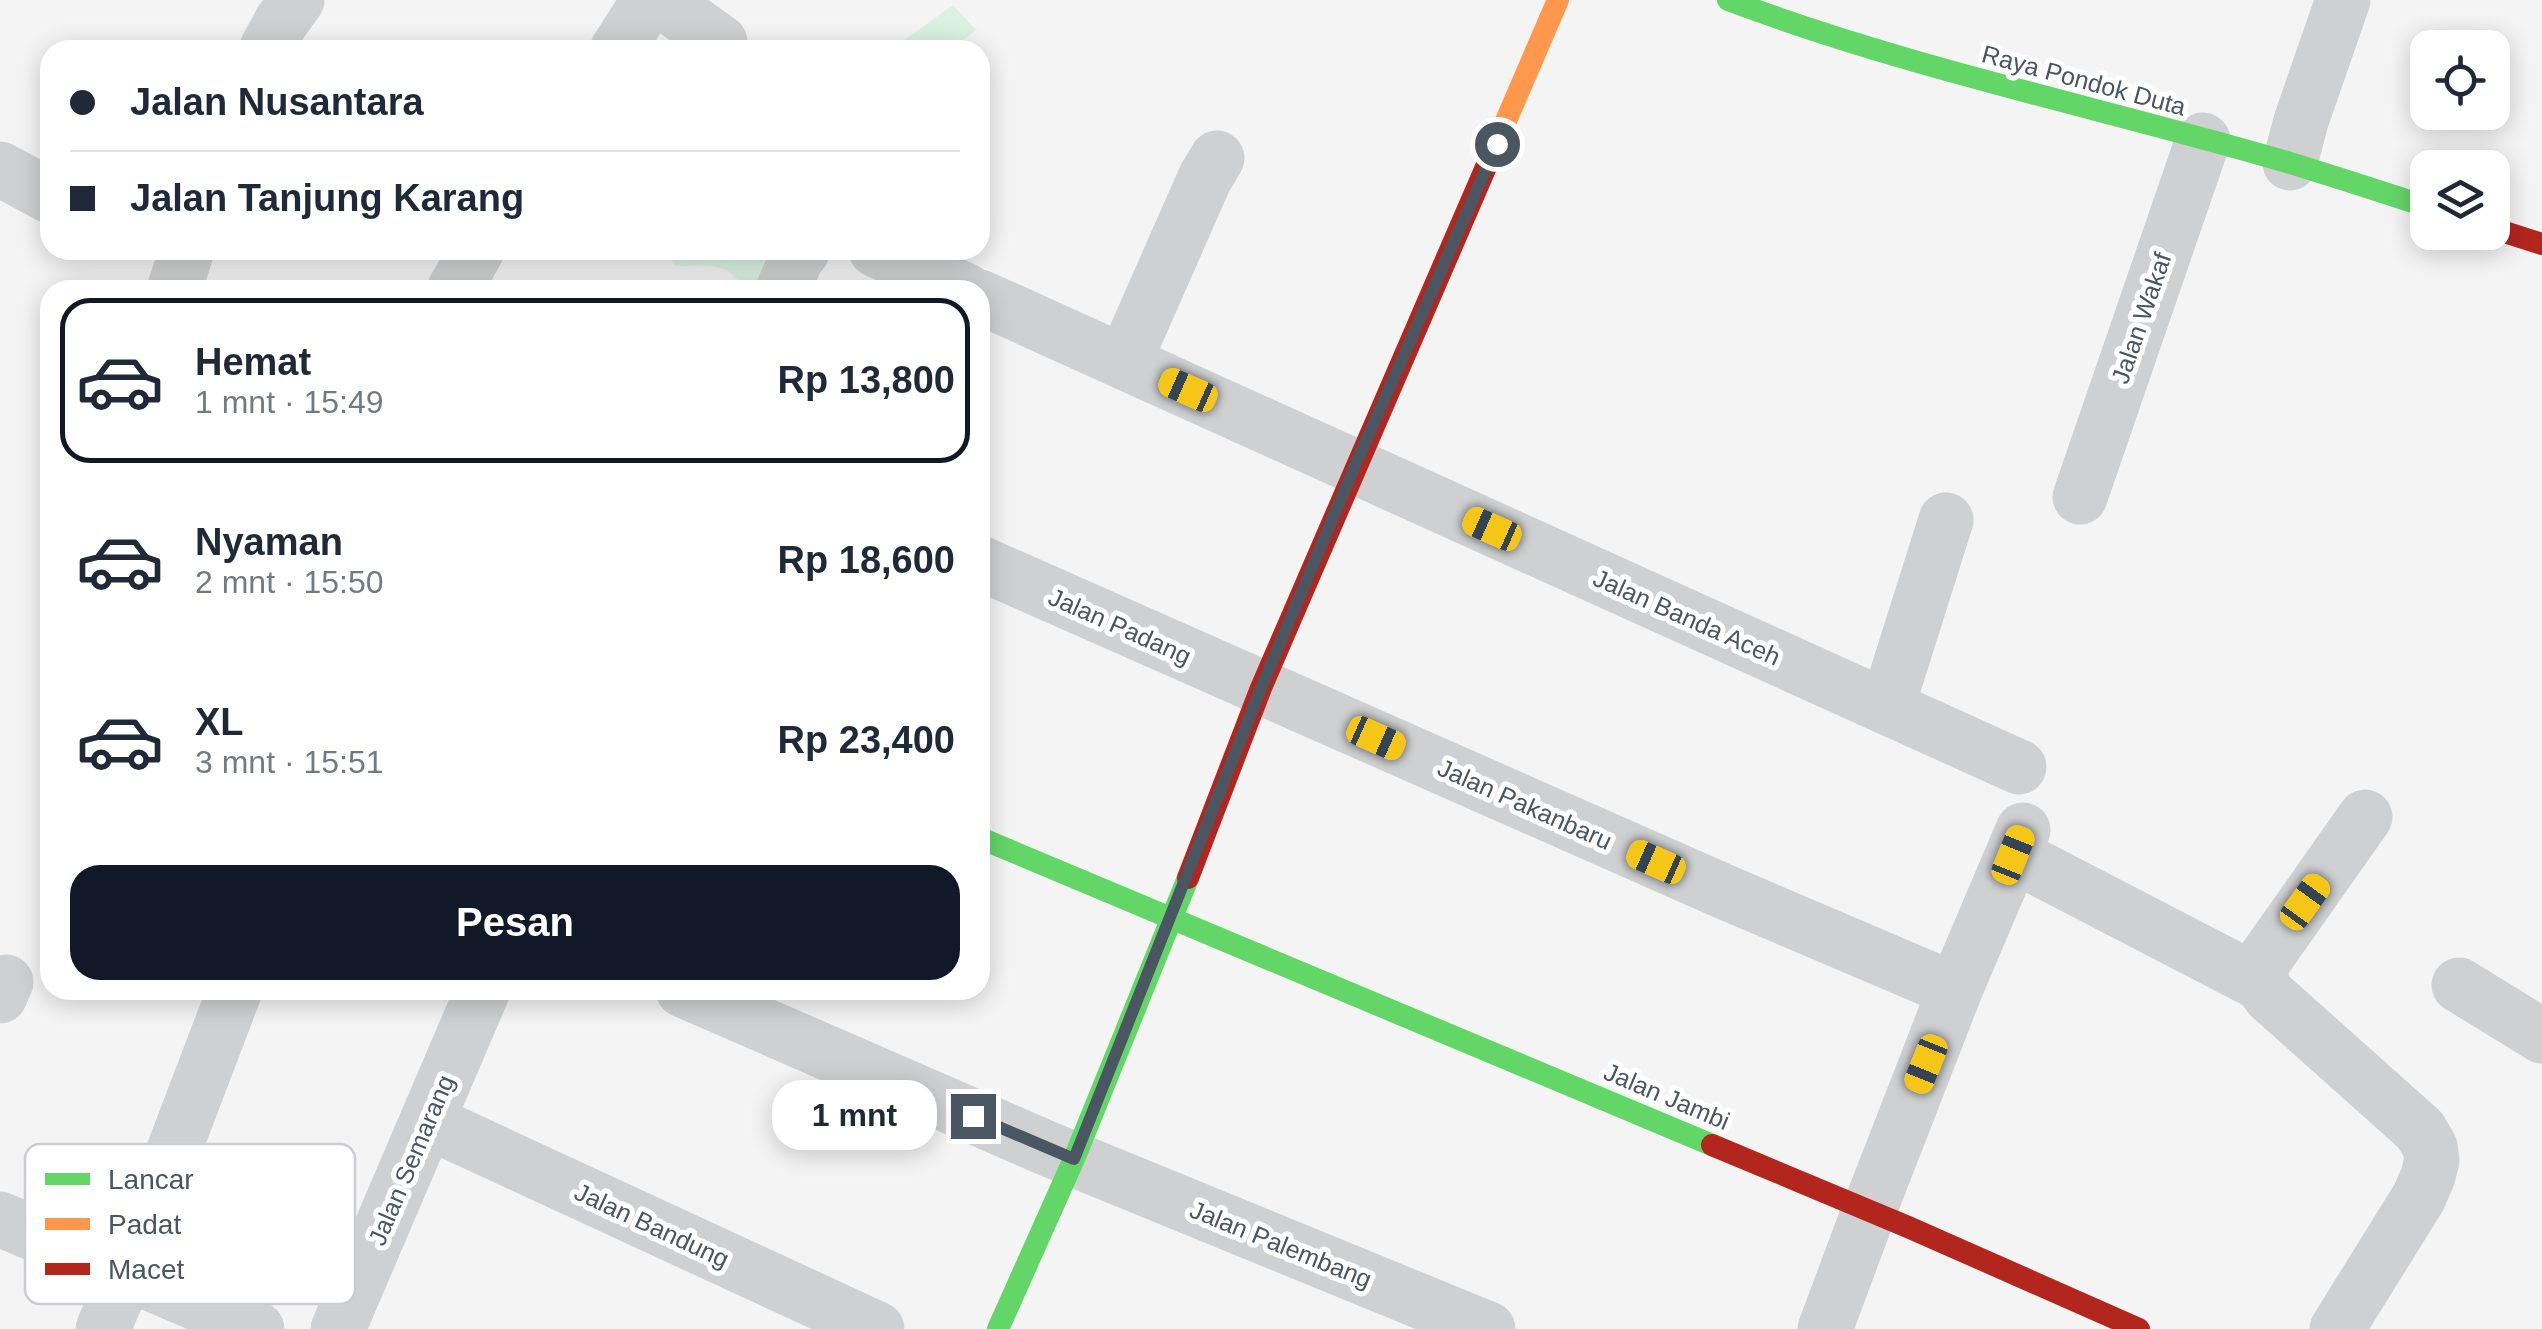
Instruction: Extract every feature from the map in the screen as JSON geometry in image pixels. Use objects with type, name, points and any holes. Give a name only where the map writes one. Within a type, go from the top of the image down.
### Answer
[{"type":"street","points":[[272,40],[297,0]]},
{"type":"street","points":[[624,40],[649,0]]},
{"type":"street","points":[[660,0],[717,40]]},
{"type":"street","points":[[998,1329],[1074,1159],[1261,688],[1558,0]]},
{"type":"street","name":"Raya Pondok Duta","points":[[1728,0],[1808,30],[1962,76],[2290,163],[2410,201]]},
{"type":"street","points":[[2290,163],[2343,0]]},
{"type":"street","name":"Jalan Wakaf","points":[[2080,497],[2203,140]]},
{"type":"street","points":[[1124,362],[1216,158]]},
{"type":"street","points":[[0,169],[40,191]]},
{"type":"street","points":[[2510,234],[2542,244]]},
{"type":"street","points":[[898,260],[943,280]]},
{"type":"street","name":"Jalan Banda Aceh","points":[[990,302],[2019,767]]},
{"type":"street","points":[[1887,707],[1946,520]]},
{"type":"street","name":"Jalan Padang","points":[[990,568],[1261,688]]},
{"type":"street","name":"Jalan Pakanbaru","points":[[1261,688],[1955,990]]},
{"type":"street","points":[[2260,984],[2265,959],[2365,817]]},
{"type":"street","name":"Jalan Jambi","points":[[990,842],[1869,1210],[2139,1329]]},
{"type":"street","points":[[1825,1329],[1955,990],[2018,842],[2260,984],[2420,1130],[2432,1160],[2419,1197],[2337,1329]]},
{"type":"street","points":[[2458,985],[2542,1036]]},
{"type":"street","points":[[176,1144],[231,1000]]},
{"type":"street","name":"Jalan Semarang","points":[[355,1290],[480,1000]]},
{"type":"street","name":"Jalan Palembang","points":[[705,1000],[1074,1159],[1488,1329]]},
{"type":"street","name":"Jalan Bandung","points":[[428,1121],[878,1329]]},
{"type":"street","points":[[0,1219],[25,1229]]},
{"type":"street","points":[[103,1329],[114,1304]]},
{"type":"street","points":[[200,1304],[257,1329]]},
{"type":"street","name":"Jalan Semarang","points":[[338,1329],[349,1304]]},
{"type":"green space","points":[[953,5],[976,30],[963,40],[905,40]]},
{"type":"green space","points":[[671,260],[777,260],[766,280],[738,280],[723,269],[710,266],[676,266]]},
{"type":"traffic: fast","points":[[1728,0],[1867,47],[2220,143],[2410,201]]},
{"type":"traffic: fast","points":[[990,842],[1712,1145]]},
{"type":"traffic: fast","points":[[998,1329],[1074,1159],[1188,878]]},
{"type":"traffic: slow","points":[[1486,167],[1558,0]]},
{"type":"traffic: jam","points":[[1188,878],[1261,688],[1486,167]]},
{"type":"traffic: jam","points":[[2510,234],[2542,244]]},
{"type":"traffic: jam","points":[[1712,1145],[2139,1329]]},
{"type":"route","points":[[973,1116],[1074,1159],[1261,688],[1497,144]]}]
